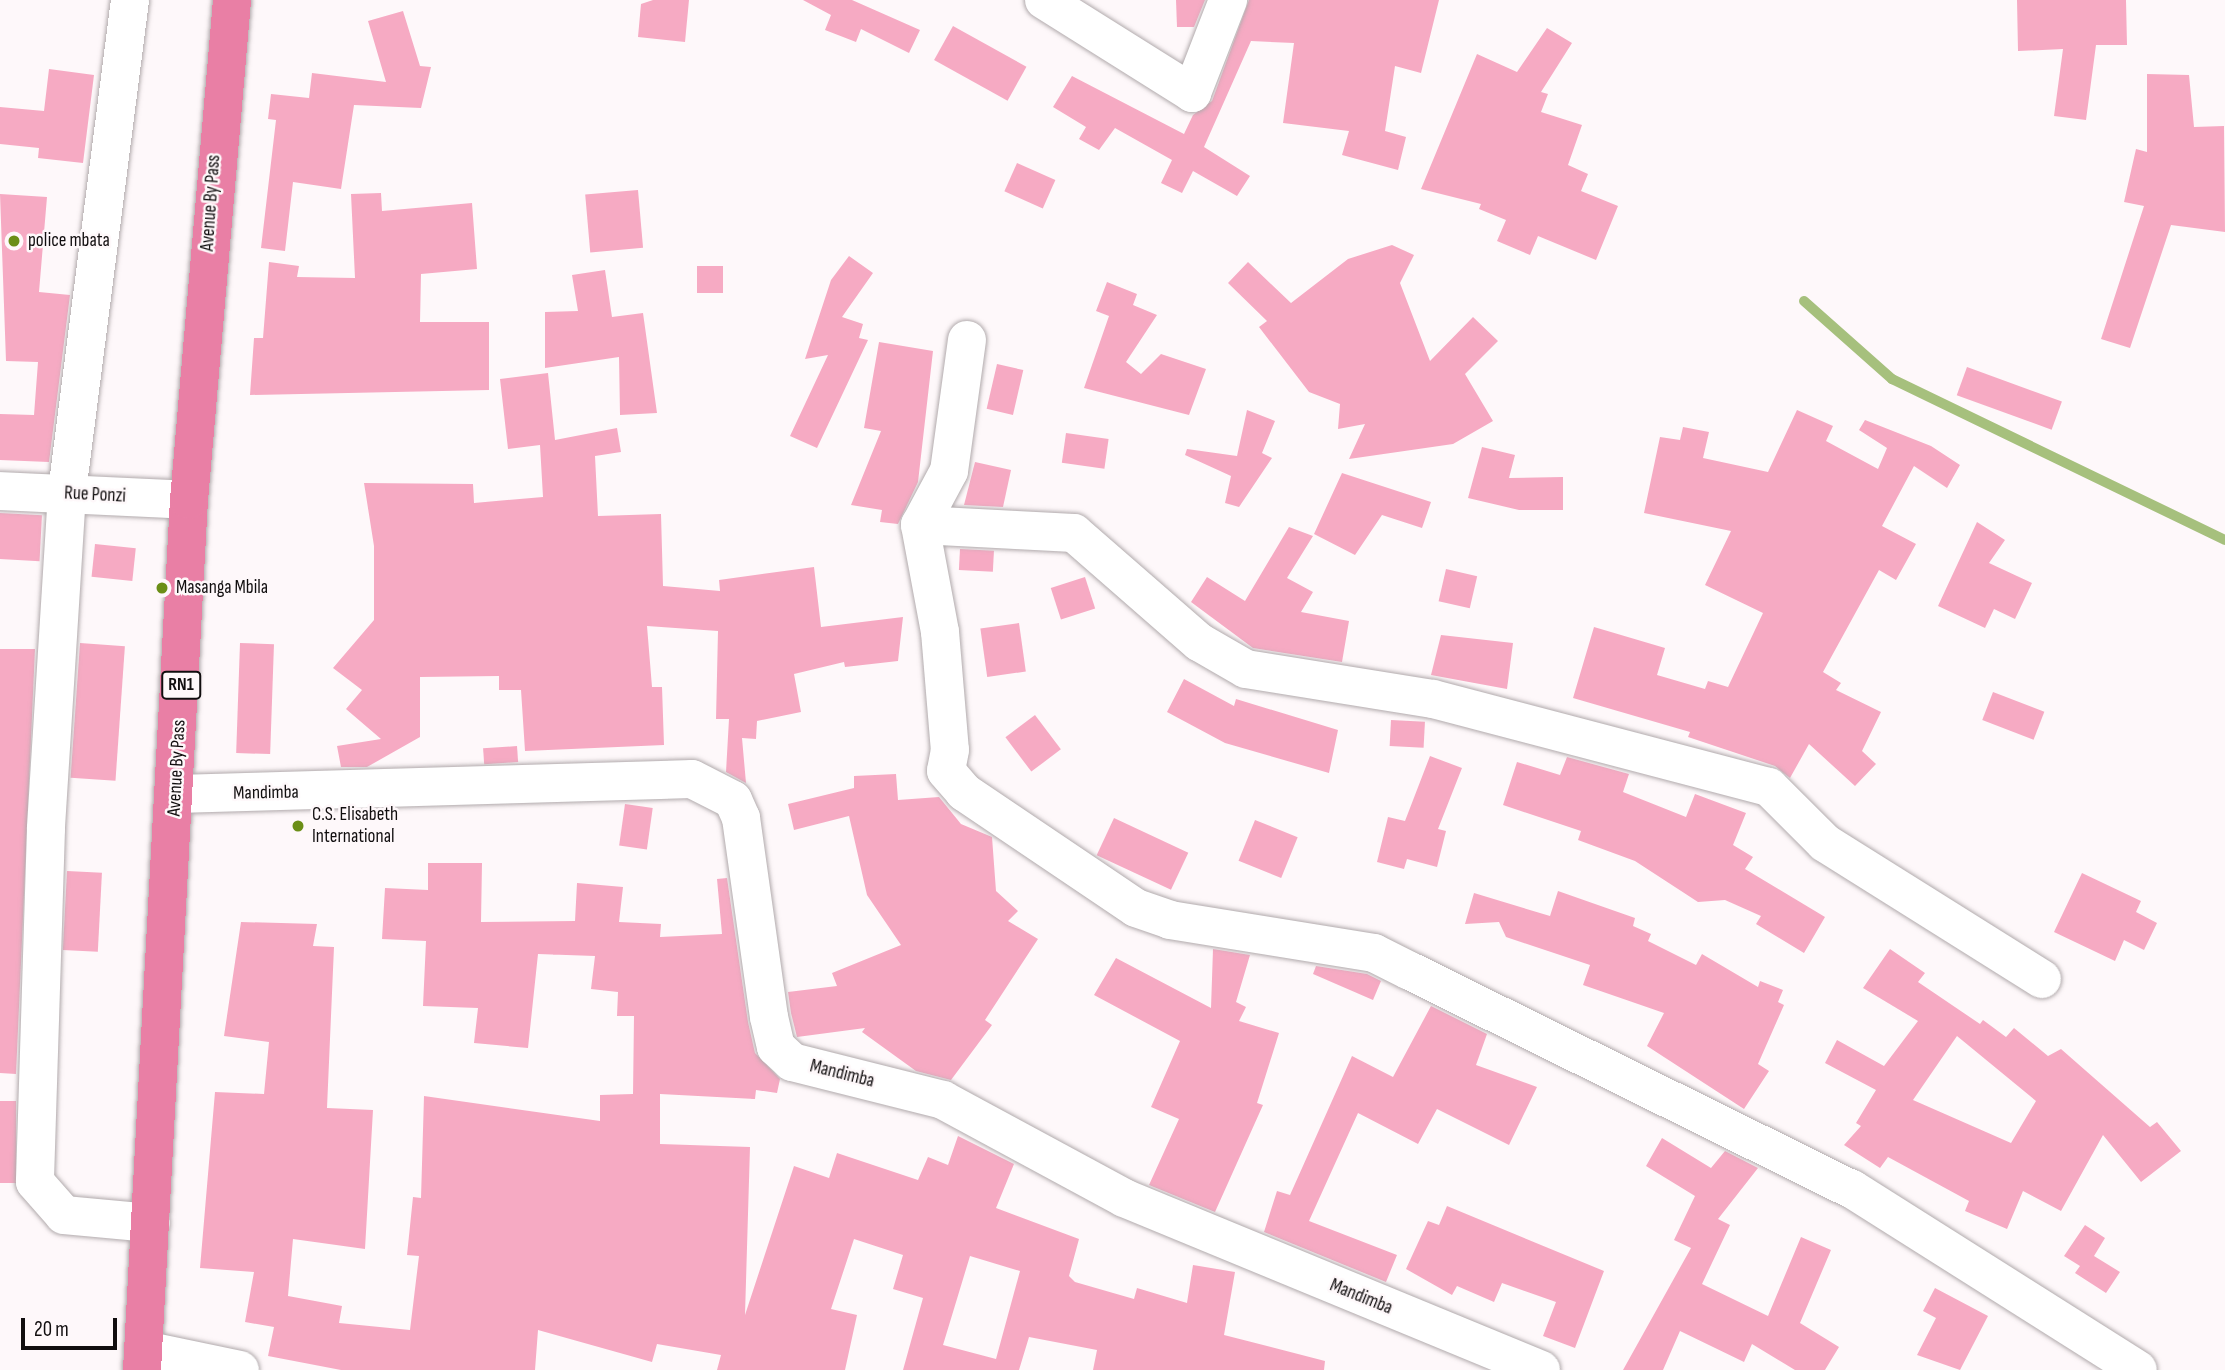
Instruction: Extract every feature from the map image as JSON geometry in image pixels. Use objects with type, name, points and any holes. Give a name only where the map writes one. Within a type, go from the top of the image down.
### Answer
[{"type":"highway","name":"Avenue By Pass","points":[[143,1360],[177,793],[189,500],[232,0]]},
{"type":"street","points":[[130,0],[67,493],[46,829],[35,1182],[64,1215],[150,1223]]},
{"type":"street","points":[[1044,0],[1192,93],[1228,0]]},
{"type":"street","points":[[967,340],[949,471],[920,525],[939,618],[950,750],[946,771],[964,792],[1136,908],[1386,959],[1852,1189],[2138,1370]]},
{"type":"street","name":"Rue Ponzi","points":[[0,491],[189,500]]},
{"type":"street","points":[[920,525],[1074,533],[1199,642],[1246,669],[1433,699],[1769,787],[1825,843],[2042,979]]},
{"type":"street","name":"Mandimba","points":[[177,793],[692,779],[733,800],[741,818],[769,1017],[776,1047],[792,1062],[943,1100],[1124,1198],[1541,1370]]},
{"type":"street","points":[[143,1360],[240,1370]]},
{"type":"building","points":[[653,0],[689,0],[685,42],[638,37],[641,4]]},
{"type":"building","points":[[803,0],[852,0],[920,30],[909,53],[861,29],[856,42],[825,30],[831,15]]},
{"type":"building","points":[[1176,0],[1205,0],[1194,27],[1177,27]]},
{"type":"building","points":[[1249,0],[1439,0],[1421,73],[1395,66],[1385,131],[1406,137],[1398,170],[1342,155],[1349,131],[1283,123],[1294,43],[1251,41],[1204,147],[1250,176],[1237,196],[1193,171],[1182,193],[1161,183],[1172,160],[1115,128],[1099,150],[1079,139],[1086,127],[1053,107],[1072,76],[1184,134],[1193,115],[1212,101]]},
{"type":"building","points":[[2017,0],[2126,0],[2127,45],[2096,45],[2086,120],[2054,116],[2063,49],[2018,51]]},
{"type":"building","points":[[403,11],[420,66],[431,67],[421,108],[354,105],[341,189],[293,182],[285,251],[261,248],[276,120],[268,119],[271,94],[309,98],[312,73],[386,82],[368,21]]},
{"type":"building","points":[[953,26],[1026,67],[1008,101],[934,60]]},
{"type":"building","points":[[1547,28],[1572,43],[1541,92],[1548,94],[1541,112],[1582,125],[1568,165],[1588,174],[1581,191],[1618,206],[1596,260],[1538,236],[1530,255],[1497,241],[1506,220],[1479,209],[1481,204],[1421,189],[1477,54],[1517,72]]},
{"type":"building","points":[[49,69],[94,75],[83,163],[38,158],[39,148],[0,144],[0,107],[44,111]]},
{"type":"building","points":[[2147,74],[2189,75],[2194,127],[2224,126],[2225,232],[2171,225],[2130,348],[2101,339],[2144,206],[2124,202],[2136,149],[2147,152]]},
{"type":"building","points":[[1017,163],[1055,180],[1043,208],[1004,191]]},
{"type":"building","points":[[638,190],[643,248],[590,252],[585,195]]},
{"type":"building","points":[[381,193],[382,211],[472,203],[477,269],[421,274],[420,322],[489,322],[489,390],[250,395],[254,338],[263,338],[269,262],[299,266],[297,277],[355,278],[351,194]]},
{"type":"building","points":[[0,194],[47,197],[39,292],[70,295],[49,462],[0,460],[0,414],[34,415],[38,362],[6,361]]},
{"type":"building","points":[[1392,245],[1414,255],[1400,283],[1430,361],[1473,317],[1498,341],[1465,374],[1493,421],[1453,444],[1349,459],[1365,424],[1338,429],[1340,404],[1309,392],[1259,327],[1267,321],[1228,283],[1248,262],[1291,303],[1348,259]]},
{"type":"building","points":[[849,256],[873,273],[842,317],[863,324],[859,338],[868,340],[817,448],[790,436],[828,355],[805,359],[831,280]]},
{"type":"building","points":[[697,266],[723,266],[723,293],[697,293]]},
{"type":"building","points":[[605,270],[612,317],[643,313],[657,413],[620,415],[619,357],[545,368],[545,312],[578,311],[572,275]]},
{"type":"building","points":[[1107,282],[1137,294],[1133,305],[1157,315],[1126,362],[1141,374],[1161,354],[1206,369],[1189,415],[1084,388],[1109,316],[1096,311]]},
{"type":"building","points":[[879,342],[933,351],[918,482],[898,524],[880,522],[882,510],[851,505],[881,431],[864,428]]},
{"type":"building","points":[[997,364],[1023,370],[1013,415],[987,409]]},
{"type":"building","points":[[1967,367],[2062,402],[2052,430],[1957,395]]},
{"type":"building","points":[[548,373],[555,440],[617,428],[621,452],[595,456],[598,516],[661,514],[663,586],[720,591],[719,580],[814,567],[821,627],[903,617],[898,661],[845,667],[844,662],[794,674],[801,712],[757,721],[756,739],[742,738],[746,783],[726,772],[729,719],[716,719],[718,631],[647,626],[652,687],[662,687],[664,745],[525,751],[521,690],[499,690],[499,676],[420,677],[420,737],[367,767],[341,767],[337,746],[381,739],[346,709],[362,690],[333,668],[374,620],[374,546],[364,483],[473,484],[474,503],[543,497],[540,445],[508,449],[500,379]]},
{"type":"building","points":[[1247,410],[1275,421],[1262,453],[1272,458],[1239,507],[1225,503],[1231,476],[1185,455],[1187,449],[1237,456]]},
{"type":"building","points":[[1797,410],[1833,426],[1826,441],[1878,469],[1887,448],[1859,430],[1865,420],[1931,446],[1960,465],[1947,488],[1914,466],[1882,526],[1916,544],[1896,580],[1879,570],[1823,672],[1841,683],[1836,690],[1881,712],[1862,751],[1876,764],[1855,786],[1809,744],[1790,778],[1775,766],[1688,737],[1690,732],[1573,698],[1594,627],[1665,648],[1657,675],[1705,689],[1708,681],[1728,687],[1763,613],[1705,585],[1731,531],[1644,513],[1660,437],[1680,440],[1683,427],[1709,432],[1703,458],[1768,472]]},
{"type":"building","points":[[1066,433],[1109,439],[1104,469],[1062,463]]},
{"type":"building","points":[[1482,447],[1515,455],[1509,478],[1563,477],[1563,510],[1519,510],[1468,498]]},
{"type":"building","points":[[975,462],[1011,470],[1003,507],[964,505]]},
{"type":"building","points":[[1342,473],[1431,502],[1422,528],[1382,515],[1355,555],[1314,534]]},
{"type":"building","points":[[0,513],[42,515],[40,561],[0,559]]},
{"type":"building","points":[[1977,522],[2005,540],[1989,563],[2032,583],[2015,619],[1994,609],[1985,628],[1938,606]]},
{"type":"building","points":[[1289,527],[1313,536],[1287,578],[1313,592],[1301,612],[1349,621],[1342,662],[1253,648],[1191,602],[1207,577],[1245,601]]},
{"type":"building","points":[[95,544],[136,548],[132,581],[92,577]]},
{"type":"building","points":[[960,549],[994,551],[993,572],[959,570]]},
{"type":"building","points":[[1446,569],[1477,576],[1470,608],[1439,601]]},
{"type":"building","points":[[1085,577],[1095,608],[1061,620],[1051,588]]},
{"type":"building","points":[[1019,623],[1026,672],[987,677],[980,628]]},
{"type":"building","points":[[1441,635],[1513,643],[1507,689],[1431,675]]},
{"type":"building","points":[[80,643],[125,646],[115,781],[71,778]]},
{"type":"building","points":[[240,643],[274,644],[270,754],[236,753]]},
{"type":"building","points":[[0,649],[35,649],[16,1074],[0,1073]]},
{"type":"building","points":[[1184,679],[1234,706],[1236,699],[1338,730],[1329,773],[1225,743],[1167,712]]},
{"type":"building","points":[[1993,692],[2044,712],[2034,740],[1982,720]]},
{"type":"building","points":[[1035,715],[1061,749],[1031,772],[1005,737]]},
{"type":"building","points":[[1391,720],[1425,722],[1424,748],[1390,746]]},
{"type":"building","points":[[517,746],[518,762],[484,764],[483,748]]},
{"type":"building","points":[[1430,756],[1462,768],[1438,829],[1446,831],[1437,867],[1407,859],[1404,869],[1377,862],[1388,817],[1405,821]]},
{"type":"building","points":[[1567,757],[1629,774],[1623,792],[1686,817],[1695,794],[1746,813],[1733,845],[1753,857],[1745,869],[1825,917],[1804,953],[1756,924],[1761,916],[1725,900],[1698,902],[1635,861],[1578,840],[1581,831],[1503,805],[1517,762],[1560,775]]},
{"type":"building","points":[[896,774],[898,800],[939,797],[961,824],[992,837],[996,891],[1018,911],[1008,921],[1038,939],[985,1020],[992,1025],[951,1080],[916,1071],[862,1032],[865,1028],[797,1037],[791,1013],[788,992],[837,986],[832,973],[901,945],[867,895],[849,816],[794,830],[788,804],[854,788],[854,776]]},
{"type":"building","points":[[625,804],[653,808],[647,849],[619,846]]},
{"type":"building","points":[[1114,818],[1188,853],[1171,890],[1097,855]]},
{"type":"building","points":[[1255,820],[1298,837],[1281,878],[1239,861]]},
{"type":"building","points":[[428,863],[482,863],[481,922],[575,921],[577,883],[623,887],[619,922],[661,924],[660,937],[722,934],[717,879],[727,878],[755,1053],[780,1079],[777,1093],[756,1090],[755,1099],[660,1094],[660,1144],[750,1147],[745,1315],[794,1166],[829,1178],[837,1153],[918,1180],[928,1157],[948,1165],[958,1136],[1014,1164],[996,1208],[1079,1239],[1069,1276],[1075,1282],[1134,1299],[1137,1288],[1187,1303],[1193,1265],[1235,1272],[1224,1335],[1325,1361],[1324,1370],[1093,1370],[1097,1350],[1029,1337],[1019,1370],[903,1370],[923,1298],[893,1289],[903,1255],[854,1239],[831,1309],[857,1315],[845,1370],[717,1370],[721,1355],[657,1344],[652,1362],[538,1330],[535,1370],[341,1370],[268,1356],[274,1327],[245,1322],[254,1272],[200,1268],[215,1092],[264,1094],[269,1042],[224,1036],[241,922],[317,924],[313,946],[334,947],[327,1108],[373,1110],[365,1249],[293,1239],[288,1296],[342,1306],[339,1323],[410,1330],[419,1256],[407,1255],[413,1197],[421,1198],[424,1096],[600,1121],[600,1095],[633,1094],[634,1016],[617,1016],[618,992],[591,989],[595,956],[538,954],[528,1048],[474,1043],[478,1008],[423,1006],[426,941],[382,939],[385,888],[428,890]],"holes":[[[970,1256],[1020,1271],[996,1359],[943,1345]]]},
{"type":"building","points":[[67,871],[102,873],[98,952],[63,950]]},
{"type":"building","points":[[2082,873],[2141,901],[2136,912],[2157,923],[2144,950],[2124,940],[2115,961],[2054,932]]},
{"type":"building","points":[[1558,891],[1635,918],[1633,926],[1651,934],[1648,941],[1696,965],[1702,954],[1758,987],[1760,981],[1783,990],[1778,1002],[1784,1005],[1758,1064],[1769,1071],[1744,1109],[1647,1046],[1664,1013],[1583,985],[1590,965],[1506,937],[1499,922],[1465,924],[1474,893],[1550,916]]},
{"type":"building","points":[[1213,949],[1250,955],[1236,1002],[1246,1007],[1239,1021],[1279,1033],[1257,1103],[1263,1105],[1215,1212],[1149,1185],[1179,1119],[1151,1107],[1180,1041],[1094,995],[1116,958],[1211,1008]]},
{"type":"building","points":[[1890,949],[1925,973],[1918,982],[1980,1024],[1983,1020],[2006,1037],[2014,1028],[2048,1056],[2061,1049],[2150,1127],[2157,1122],[2181,1151],[2141,1182],[2103,1135],[2061,1211],[2023,1191],[2007,1229],[1965,1211],[1969,1201],[1888,1157],[1880,1168],[1844,1145],[1861,1126],[1856,1123],[1876,1090],[1825,1063],[1837,1040],[1884,1066],[1918,1021],[1863,988]],"holes":[[[1957,1036],[2036,1101],[2011,1143],[1913,1100]]]},
{"type":"building","points":[[1316,966],[1367,974],[1381,981],[1373,1000],[1313,974]]},
{"type":"building","points":[[1431,1006],[1487,1034],[1476,1065],[1537,1087],[1509,1145],[1437,1109],[1418,1144],[1358,1113],[1309,1221],[1397,1255],[1386,1282],[1264,1232],[1277,1191],[1290,1195],[1352,1056],[1393,1077]]},
{"type":"building","points":[[0,1101],[16,1101],[16,1183],[0,1183]]},
{"type":"building","points":[[1662,1138],[1711,1168],[1725,1151],[1758,1168],[1718,1219],[1730,1225],[1702,1284],[1768,1316],[1801,1237],[1831,1250],[1800,1323],[1839,1347],[1825,1370],[1795,1370],[1752,1344],[1744,1362],[1680,1331],[1663,1370],[1623,1370],[1691,1248],[1674,1240],[1695,1196],[1646,1166]]},
{"type":"building","points":[[1447,1206],[1604,1271],[1575,1348],[1543,1336],[1556,1302],[1502,1283],[1494,1302],[1457,1286],[1452,1295],[1406,1269],[1428,1221],[1439,1225]]},
{"type":"building","points":[[2085,1225],[2105,1238],[2094,1256],[2120,1272],[2106,1293],[2075,1273],[2080,1266],[2064,1256]]},
{"type":"building","points":[[1935,1288],[1988,1316],[1960,1370],[1917,1355],[1936,1318],[1923,1311]]},
{"type":"waterway","points":[[1804,301],[1892,379],[2225,540]]},
{"type":"place","name":"police mbata","points":[[14,241]]},
{"type":"place","name":"Masanga Mbila","points":[[162,588]]},
{"type":"place","name":"C.S. Elisabeth International","points":[[298,826]]}]
